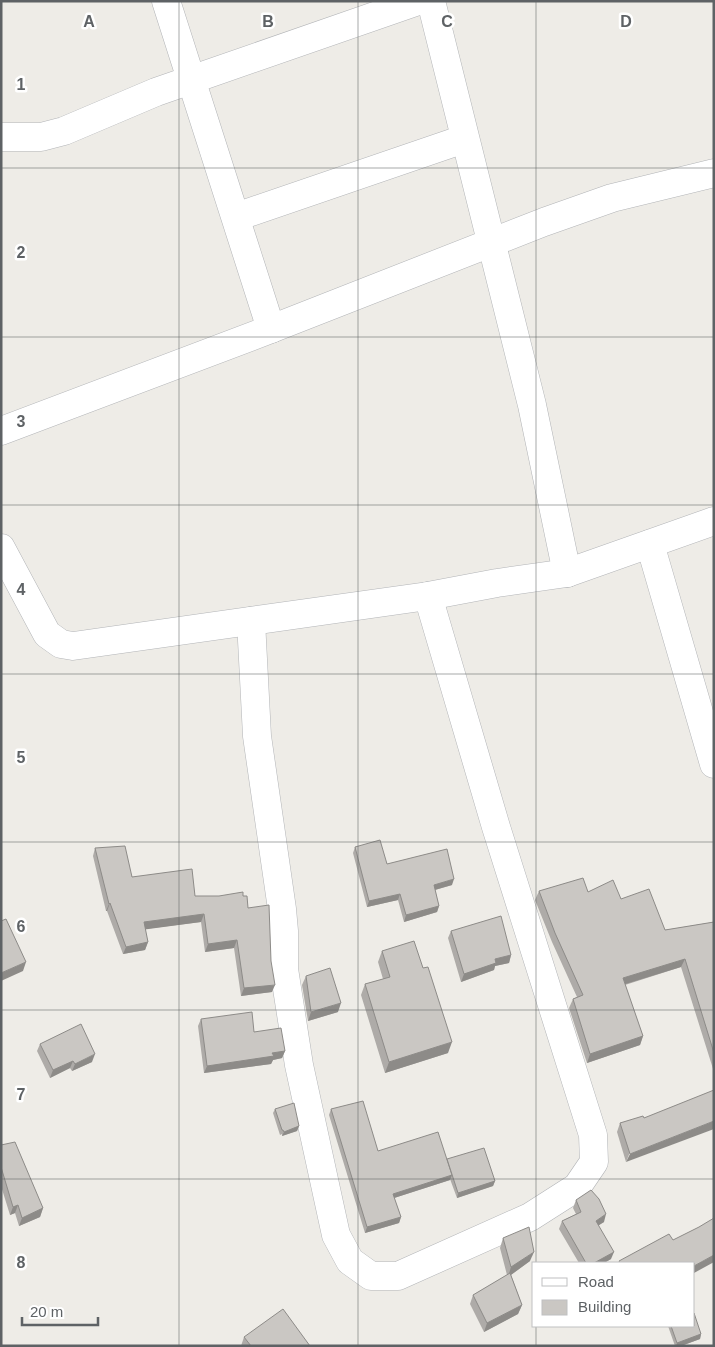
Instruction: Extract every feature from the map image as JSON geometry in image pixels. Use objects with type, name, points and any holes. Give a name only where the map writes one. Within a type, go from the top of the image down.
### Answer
[{"type":"street","points":[[166,1],[271,329]]},
{"type":"street","points":[[1,137],[41,137],[64,131],[156,92],[418,1]]},
{"type":"street","points":[[431,1],[490,244],[532,405],[566,573]]},
{"type":"street","points":[[236,216],[464,139]]},
{"type":"street","points":[[1,431],[271,329],[544,222],[612,198],[714,172]]},
{"type":"street","points":[[1,548],[46,634],[61,644],[73,646],[428,596],[566,573],[714,521]]},
{"type":"street","points":[[650,544],[714,764]]},
{"type":"street","points":[[251,621],[257,736],[283,924],[284,969],[300,1065],[336,1235],[350,1260],[371,1276],[398,1276],[530,1217],[577,1187],[594,1162],[593,1135],[496,827],[428,596]]},
{"type":"building","points":[[380,840],[387,864],[447,849],[454,879],[434,885],[439,906],[406,915],[400,894],[369,901],[355,847]]},
{"type":"building","points":[[125,846],[132,877],[192,869],[195,896],[219,896],[243,892],[243,896],[247,896],[248,908],[269,905],[271,961],[275,985],[244,988],[237,940],[208,944],[204,914],[144,922],[148,942],[126,947],[109,904],[95,848]]},
{"type":"building","points":[[583,878],[588,892],[613,880],[621,899],[649,889],[665,930],[714,922],[714,1053],[685,959],[623,978],[643,1036],[590,1054],[573,999],[583,995],[555,933],[539,891]]},
{"type":"building","points":[[501,916],[511,955],[495,959],[496,963],[464,974],[451,931]]},
{"type":"building","points":[[6,919],[26,962],[1,973],[1,921]]},
{"type":"building","points":[[414,941],[423,968],[428,967],[452,1042],[389,1062],[365,984],[390,977],[382,951]]},
{"type":"building","points":[[330,968],[341,1003],[311,1012],[306,976]]},
{"type":"building","points":[[252,1012],[254,1032],[281,1028],[285,1051],[272,1053],[274,1056],[207,1066],[201,1019]]},
{"type":"building","points":[[81,1024],[95,1054],[75,1064],[73,1061],[53,1070],[40,1044]]},
{"type":"building","points":[[714,1090],[714,1121],[630,1154],[620,1123],[643,1116],[644,1118]]},
{"type":"building","points":[[363,1101],[378,1151],[438,1132],[452,1175],[393,1194],[401,1217],[367,1227],[331,1109]]},
{"type":"building","points":[[294,1103],[299,1126],[284,1132],[275,1109]]},
{"type":"building","points":[[15,1142],[43,1208],[22,1218],[18,1205],[13,1207],[1,1167],[1,1145]]},
{"type":"building","points":[[484,1148],[495,1181],[458,1193],[447,1159]]},
{"type":"building","points":[[591,1190],[599,1199],[606,1214],[596,1221],[614,1252],[596,1262],[585,1262],[562,1221],[581,1212],[576,1200]]},
{"type":"building","points":[[714,1218],[714,1255],[695,1265],[695,1262],[619,1261],[669,1234],[673,1240]]},
{"type":"building","points":[[529,1227],[534,1252],[511,1267],[503,1238]]},
{"type":"building","points":[[510,1273],[522,1305],[487,1323],[473,1295]]},
{"type":"building","points":[[283,1309],[310,1346],[251,1346],[244,1337]]},
{"type":"building","points":[[695,1316],[701,1334],[677,1343],[671,1327],[695,1327]]}]
